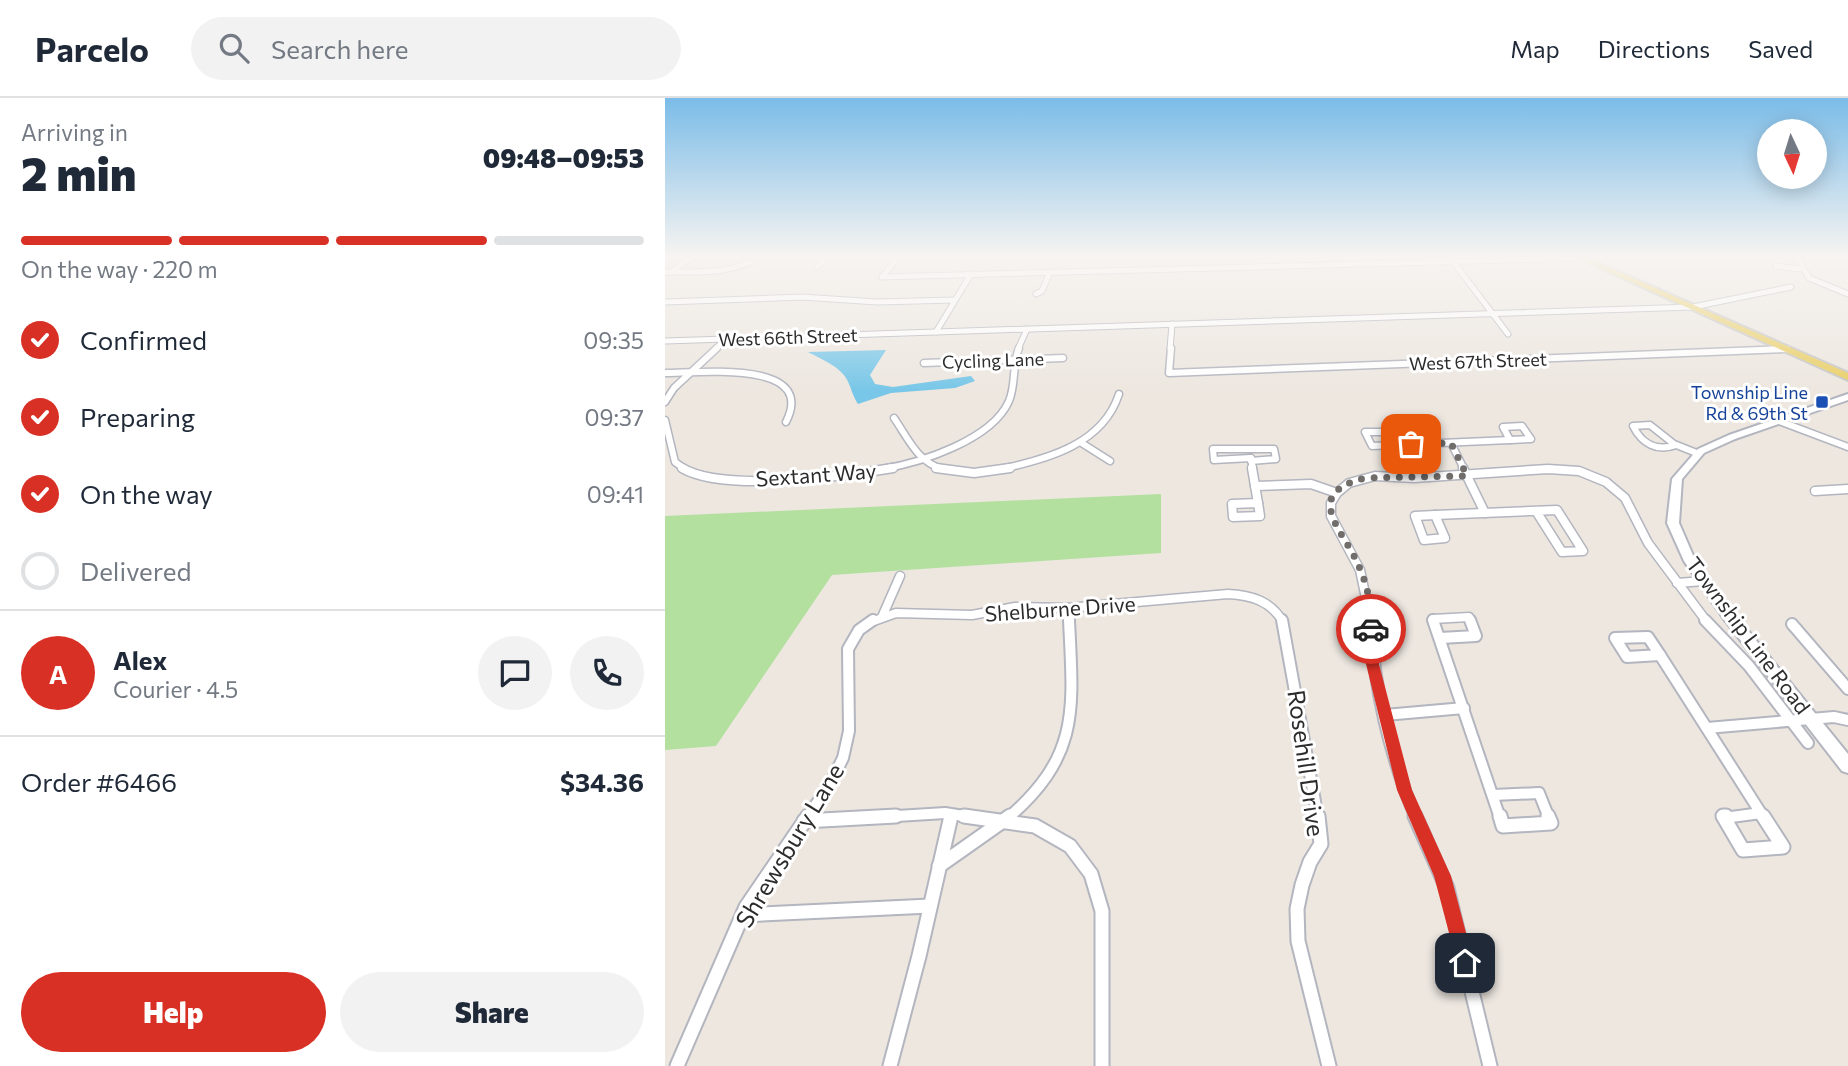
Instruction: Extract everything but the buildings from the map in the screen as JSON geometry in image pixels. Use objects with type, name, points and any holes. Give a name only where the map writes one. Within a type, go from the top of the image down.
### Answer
[{"type":"main road","points":[[1677,300],[1848,377]]},
{"type":"main road","name":"Township Line Road","points":[[1848,397],[1713,444],[1699,454],[1677,479],[1673,523],[1690,561],[1704,581],[1848,766]]},
{"type":"street","points":[[665,302],[715,300]]},
{"type":"street","points":[[844,300],[882,303],[951,300]]},
{"type":"street","points":[[936,332],[955,300]]},
{"type":"street","points":[[1482,300],[1508,334]]},
{"type":"street","name":"West 66th Street","points":[[665,341],[1693,307],[1726,300]]},
{"type":"street","name":"West 67th Street","points":[[1172,324],[1169,373],[1787,349]]},
{"type":"street","name":"Sextant Way","points":[[665,420],[671,454],[675,461],[685,470],[709,477],[744,480],[841,476],[889,469],[923,459],[970,438],[999,415],[1013,394],[1016,359],[1027,329]]},
{"type":"street","points":[[665,402],[672,391],[726,339]]},
{"type":"street","name":"Cycling Lane","points":[[924,363],[1063,358]]},
{"type":"street","points":[[665,373],[752,374],[779,382],[789,390],[793,400],[786,422]]},
{"type":"street","points":[[894,418],[923,459],[943,470],[983,471],[1025,464],[1080,442],[1109,418],[1119,394]]},
{"type":"street","points":[[1779,421],[1848,447]]},
{"type":"street","points":[[1677,445],[1652,448],[1633,426],[1650,425],[1662,437],[1699,454]]},
{"type":"street","points":[[1391,445],[1510,440]]},
{"type":"street","points":[[1080,442],[1109,461]]},
{"type":"street","points":[[1451,443],[1485,513]]},
{"type":"street","points":[[1250,456],[1258,503],[1260,516],[1234,517],[1232,504],[1258,503]]},
{"type":"street","points":[[1490,1066],[1447,888],[1407,797],[1385,715],[1372,660],[1370,608],[1360,570],[1331,516],[1331,503],[1337,493],[1349,483],[1365,478],[1467,476],[1563,469],[1591,475],[1625,498],[1649,543],[1699,614],[1749,666],[1808,743]]},
{"type":"street","points":[[1255,486],[1311,484],[1337,493]]},
{"type":"street","points":[[1815,491],[1848,489]]},
{"type":"street","points":[[1434,515],[1537,510],[1557,510],[1583,551],[1562,552],[1537,510]]},
{"type":"street","name":"Shrewsbury Lane","points":[[677,1066],[743,915],[834,778],[845,753],[849,731],[848,649],[856,634],[876,619],[900,576]]},
{"type":"street","points":[[1677,583],[1704,581]]},
{"type":"street","name":"Shelburne Drive","points":[[876,619],[896,613],[972,615],[1015,607],[1068,608],[1228,594],[1250,597]]},
{"type":"street","name":"Rosehill Drive","points":[[1250,597],[1271,607],[1284,623],[1306,740],[1321,844],[1310,862],[1302,885],[1297,909],[1298,941],[1329,1066]]},
{"type":"street","points":[[939,866],[1006,821],[1044,782],[1061,754],[1069,732],[1072,709],[1068,608]]},
{"type":"street","points":[[1792,624],[1848,689]]},
{"type":"street","points":[[1440,638],[1503,827],[1551,823],[1539,793],[1493,795]]},
{"type":"street","points":[[1660,655],[1783,847],[1743,849],[1723,816],[1761,813]]},
{"type":"street","points":[[1385,715],[1464,708]]},
{"type":"street","points":[[1707,728],[1834,717],[1848,720]]},
{"type":"street","points":[[804,821],[939,813],[1035,826],[1060,839],[1082,859],[1095,884],[1103,925],[1102,1066]]},
{"type":"street","points":[[890,1066],[951,815]]},
{"type":"street","points":[[743,915],[930,906]]},
{"type":"green space","points":[[1161,494],[1161,553],[832,575],[716,746],[665,750],[665,516]]},
{"type":"water","points":[[886,350],[870,375],[875,384],[893,387],[971,376],[975,381],[955,388],[891,393],[858,404],[843,374],[808,352]]},
{"type":"way so far","points":[[1371,629],[1370,608],[1360,570],[1333,523],[1330,507],[1337,493],[1356,480],[1382,476],[1467,476],[1451,443],[1411,444]]},
{"type":"place","name":"Township Line Rd & 69th St","points":[[1822,402]]},
{"type":"route","points":[[1371,629],[1370,650],[1389,734],[1417,823],[1442,876],[1450,900],[1465,963]]}]
